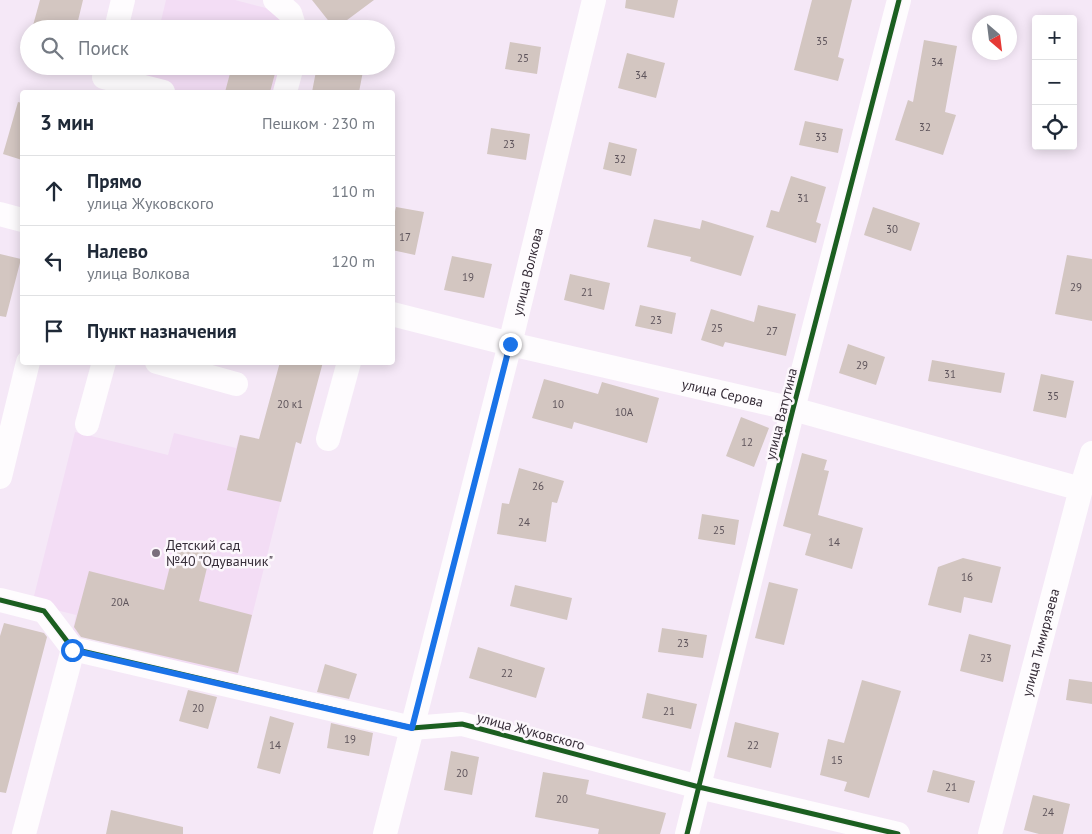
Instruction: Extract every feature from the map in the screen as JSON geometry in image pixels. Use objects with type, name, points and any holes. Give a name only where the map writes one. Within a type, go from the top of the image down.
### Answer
[{"type":"street","points":[[118,20],[124,0]]},
{"type":"street","points":[[275,0],[290,13],[292,20]]},
{"type":"street","name":"улица Волкова","points":[[385,834],[510,344],[594,0]]},
{"type":"street","name":"улица Ватутина","points":[[688,834],[793,409],[899,0]]},
{"type":"street","points":[[286,90],[290,75]]},
{"type":"street","points":[[103,79],[154,90]]},
{"type":"street","points":[[0,214],[20,219]]},
{"type":"street","name":"улица Серова","points":[[395,315],[510,344],[793,409],[1083,502]]},
{"type":"street","points":[[0,477],[27,365]]},
{"type":"street","points":[[87,424],[103,365]]},
{"type":"street","points":[[168,365],[236,384]]},
{"type":"street","points":[[328,438],[347,365]]},
{"type":"street","name":"улица Тимирязева","points":[[990,834],[1083,502],[1092,453]]},
{"type":"street","points":[[0,600],[44,611],[72,650],[24,834]]},
{"type":"street","name":"улица Жуковского","points":[[72,650],[412,728],[462,724],[699,787],[898,834]]},
{"type":"shaded area","points":[[166,0],[235,0],[266,8],[283,20],[161,20]]},
{"type":"shaded area","points":[[147,75],[281,75],[277,90],[143,90]]},
{"type":"shaded area","name":"Детский сад №40 \"Одуванчик\"","points":[[75,432],[168,455],[174,433],[236,448],[240,435],[294,448],[237,676],[72,634],[76,615],[32,604]]},
{"type":"building","points":[[40,0],[83,0],[78,20],[34,20]]},
{"type":"building","points":[[312,0],[374,0],[347,20],[328,20]]},
{"type":"building","points":[[626,0],[678,0],[674,18],[625,8]]},
{"type":"building","points":[[812,0],[852,0],[838,57],[844,59],[838,81],[794,70]]},
{"type":"building","points":[[924,40],[957,46],[945,112],[956,115],[943,155],[895,140],[908,100],[913,102]]},
{"type":"building","points":[[510,42],[541,47],[537,74],[505,69]]},
{"type":"building","points":[[627,53],[665,63],[656,98],[618,88]]},
{"type":"building","points":[[230,75],[275,75],[271,90],[226,90]]},
{"type":"building","points":[[315,75],[362,75],[359,90],[312,90]]},
{"type":"building","points":[[18,102],[20,102],[20,159],[3,154]]},
{"type":"building","points":[[805,121],[843,129],[838,153],[799,145]]},
{"type":"building","points":[[491,128],[530,134],[526,160],[487,154]]},
{"type":"building","points":[[609,142],[637,149],[631,176],[603,169]]},
{"type":"building","points":[[791,176],[826,187],[816,222],[821,224],[816,243],[766,227],[771,210],[779,212]]},
{"type":"building","points":[[396,207],[424,212],[415,255],[395,251]]},
{"type":"building","points":[[873,207],[920,223],[911,251],[864,235]]},
{"type":"building","points":[[654,219],[700,229],[702,220],[754,236],[741,276],[690,261],[691,257],[647,247]]},
{"type":"building","points":[[0,254],[20,259],[20,263],[6,317],[0,316]]},
{"type":"building","points":[[1067,255],[1092,259],[1092,321],[1055,314]]},
{"type":"building","points":[[452,256],[492,264],[484,298],[444,290]]},
{"type":"building","points":[[570,274],[610,283],[604,310],[564,300]]},
{"type":"building","points":[[640,305],[676,313],[672,334],[635,326]]},
{"type":"building","points":[[758,305],[796,314],[786,356],[725,342],[723,347],[701,340],[711,309],[754,322]]},
{"type":"building","points":[[848,344],[885,357],[876,385],[839,373]]},
{"type":"building","points":[[932,360],[1005,373],[1001,393],[928,381]]},
{"type":"building","points":[[279,365],[322,365],[301,444],[296,442],[281,502],[227,490],[240,435],[259,439]]},
{"type":"building","points":[[1041,374],[1074,381],[1066,418],[1033,411]]},
{"type":"building","points":[[544,379],[598,394],[602,382],[659,398],[647,443],[574,422],[572,429],[532,418]]},
{"type":"building","points":[[741,417],[769,428],[754,467],[726,456]]},
{"type":"building","points":[[802,453],[827,460],[824,470],[829,471],[818,515],[863,528],[852,569],[805,555],[811,534],[783,526]]},
{"type":"building","points":[[519,468],[564,481],[557,503],[552,502],[546,542],[497,534],[502,503],[509,504]]},
{"type":"building","points":[[702,514],[739,520],[735,545],[698,539]]},
{"type":"building","points":[[176,542],[211,551],[199,601],[252,615],[238,673],[81,637],[74,627],[89,571],[164,590]]},
{"type":"building","points":[[963,558],[1001,567],[992,603],[964,597],[961,613],[928,605],[938,567]]},
{"type":"building","points":[[769,582],[798,589],[784,645],[755,638]]},
{"type":"building","points":[[515,585],[572,598],[567,620],[510,606]]},
{"type":"building","points":[[4,623],[44,633],[47,637],[6,793],[0,792],[0,636]]},
{"type":"building","points":[[662,628],[707,635],[703,658],[658,652]]},
{"type":"building","points":[[969,634],[1011,645],[1003,682],[960,671]]},
{"type":"building","points":[[478,647],[545,668],[536,698],[469,678]]},
{"type":"building","points":[[325,664],[357,674],[349,699],[317,692]]},
{"type":"building","points":[[1069,679],[1092,682],[1092,704],[1066,700]]},
{"type":"building","points":[[862,680],[901,691],[869,798],[844,791],[847,782],[820,775],[828,739],[844,743]]},
{"type":"building","points":[[188,690],[217,697],[208,729],[179,721]]},
{"type":"building","points":[[647,693],[697,704],[691,729],[642,718]]},
{"type":"building","points":[[270,716],[294,723],[280,774],[257,768]]},
{"type":"building","points":[[735,722],[779,733],[771,768],[727,757]]},
{"type":"building","points":[[331,723],[373,733],[369,756],[327,748]]},
{"type":"building","points":[[451,751],[479,757],[472,795],[444,790]]},
{"type":"building","points":[[933,770],[975,781],[969,803],[927,792]]},
{"type":"building","points":[[543,772],[589,780],[586,794],[666,813],[660,834],[598,834],[599,829],[535,817]]},
{"type":"building","points":[[1033,795],[1070,804],[1063,834],[1039,834],[1024,830]]},
{"type":"building","points":[[111,810],[183,827],[183,834],[106,834]]},
{"type":"cycle path","points":[[687,834],[793,409],[899,0]]},
{"type":"cycle path","points":[[0,600],[44,611],[73,649],[412,728],[462,724],[699,787],[898,834]]},
{"type":"place","name":"Детский сад №40 \"Одуванчик\"","points":[[156,553]]},
{"type":"route","points":[[72,650],[412,728],[510,344]]}]
